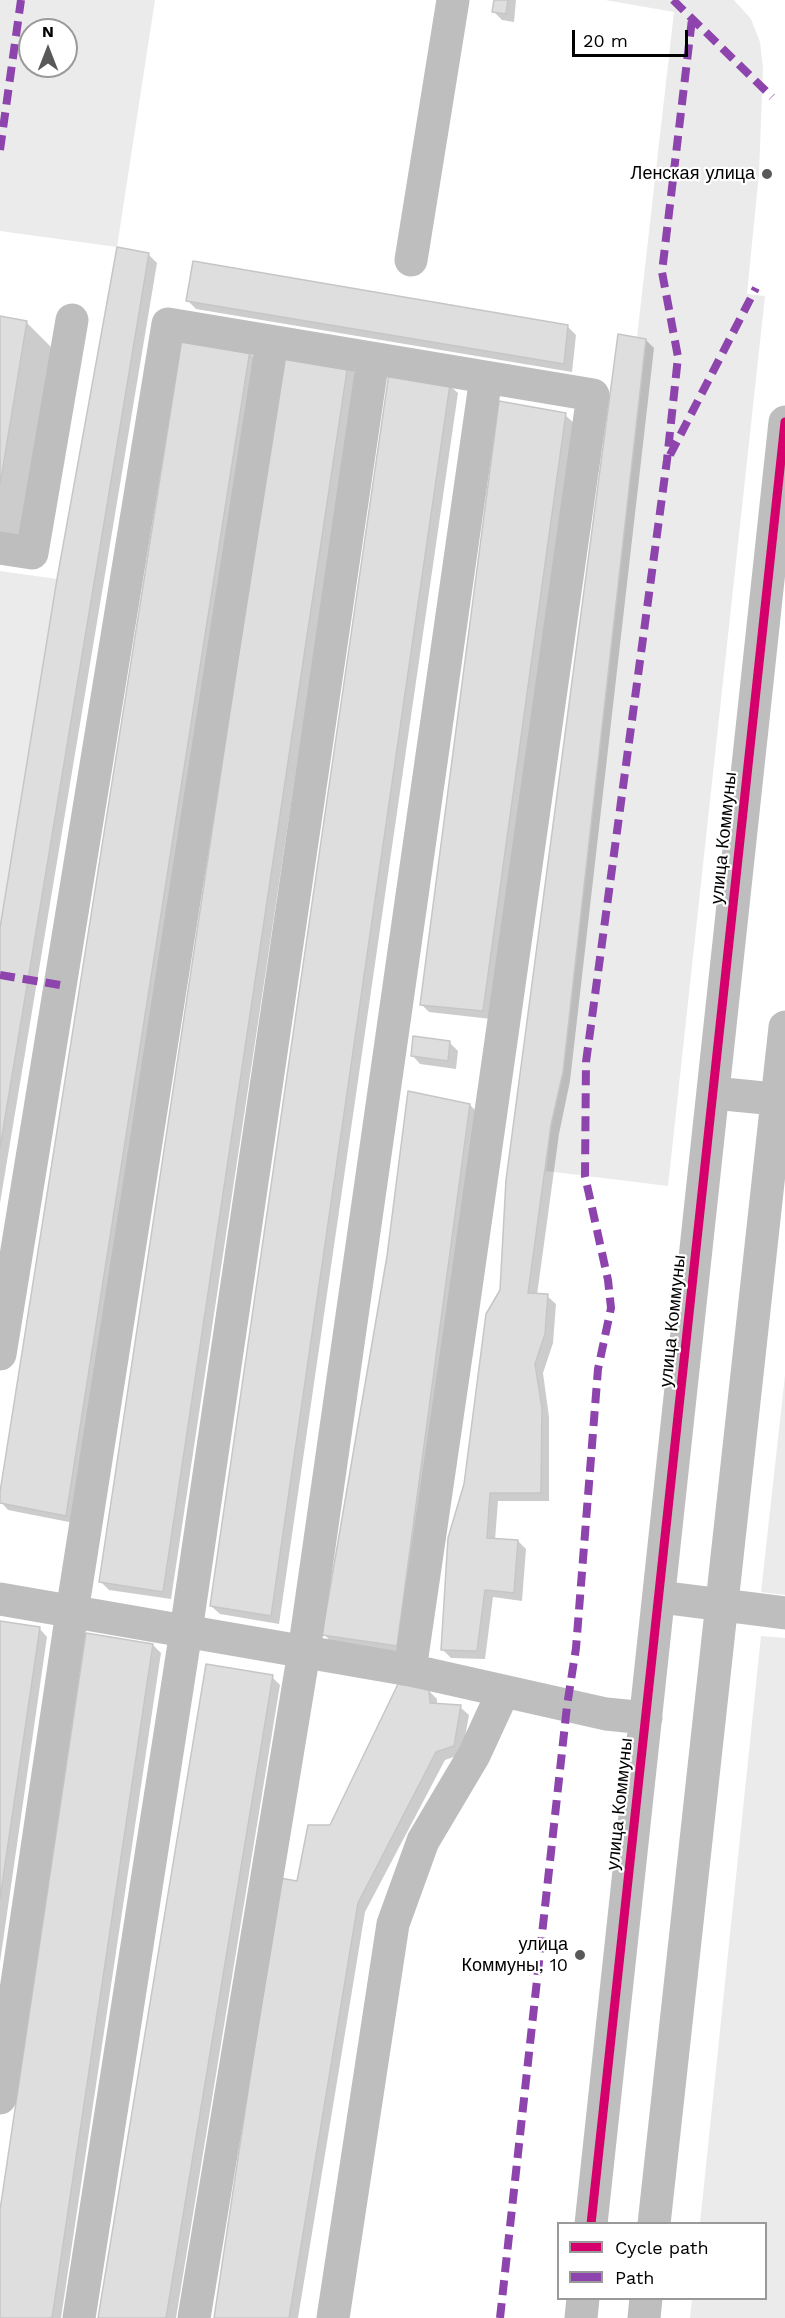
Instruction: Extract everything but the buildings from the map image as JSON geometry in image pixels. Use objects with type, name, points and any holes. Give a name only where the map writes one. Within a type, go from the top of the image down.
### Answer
[{"type":"street","points":[[411,260],[453,0]]},
{"type":"street","points":[[0,548],[32,553],[72,320]]},
{"type":"street","points":[[0,1354],[168,324],[593,395],[410,1670]]},
{"type":"street","points":[[0,2098],[72,1612],[272,342]]},
{"type":"street","points":[[79,2318],[186,1632],[373,358]]},
{"type":"street","points":[[194,2318],[304,1652],[486,377]]},
{"type":"street","name":"улица Коммуны","points":[[591,2222],[785,422]]},
{"type":"street","points":[[654,2222],[781,1099],[785,1027]]},
{"type":"street","points":[[714,1093],[781,1099]]},
{"type":"street","points":[[660,1598],[785,1613]]},
{"type":"street","points":[[0,1599],[410,1670],[606,1714],[646,1718]]},
{"type":"street","points":[[333,2318],[393,1924],[423,1841],[474,1755],[503,1692]]},
{"type":"street","points":[[581,2318],[583,2300]]},
{"type":"street","points":[[644,2318],[646,2300]]},
{"type":"shaded area","points":[[0,0],[155,0],[117,247],[0,231]]},
{"type":"shaded area","points":[[605,0],[734,0],[751,19],[760,42],[763,68],[759,173],[747,294],[765,296],[668,1186],[546,1171],[551,1125],[563,1072],[646,339],[637,337],[674,12]]},
{"type":"shaded area","points":[[0,571],[57,579],[0,928]]},
{"type":"shaded area","points":[[785,1375],[785,1595],[761,1592]]},
{"type":"shaded area","points":[[761,1636],[785,1638],[785,2318],[690,2318],[692,2300],[767,2300],[767,2222],[700,2222]]},
{"type":"marked path","points":[[0,150],[21,0]]},
{"type":"marked path","points":[[673,0],[772,97]]},
{"type":"marked path","points":[[500,2318],[567,1706],[576,1648],[598,1369],[611,1308],[608,1280],[585,1176],[586,1062],[667,460],[678,357],[662,272],[692,19]]},
{"type":"marked path","points":[[670,455],[756,288]]},
{"type":"marked path","points":[[0,975],[60,985]]},
{"type":"cycle path","points":[[591,2222],[785,422]]},
{"type":"place","name":"Ленская улица","points":[[767,174]]},
{"type":"place","name":"улица Коммуны, 10","points":[[580,1955]]}]
